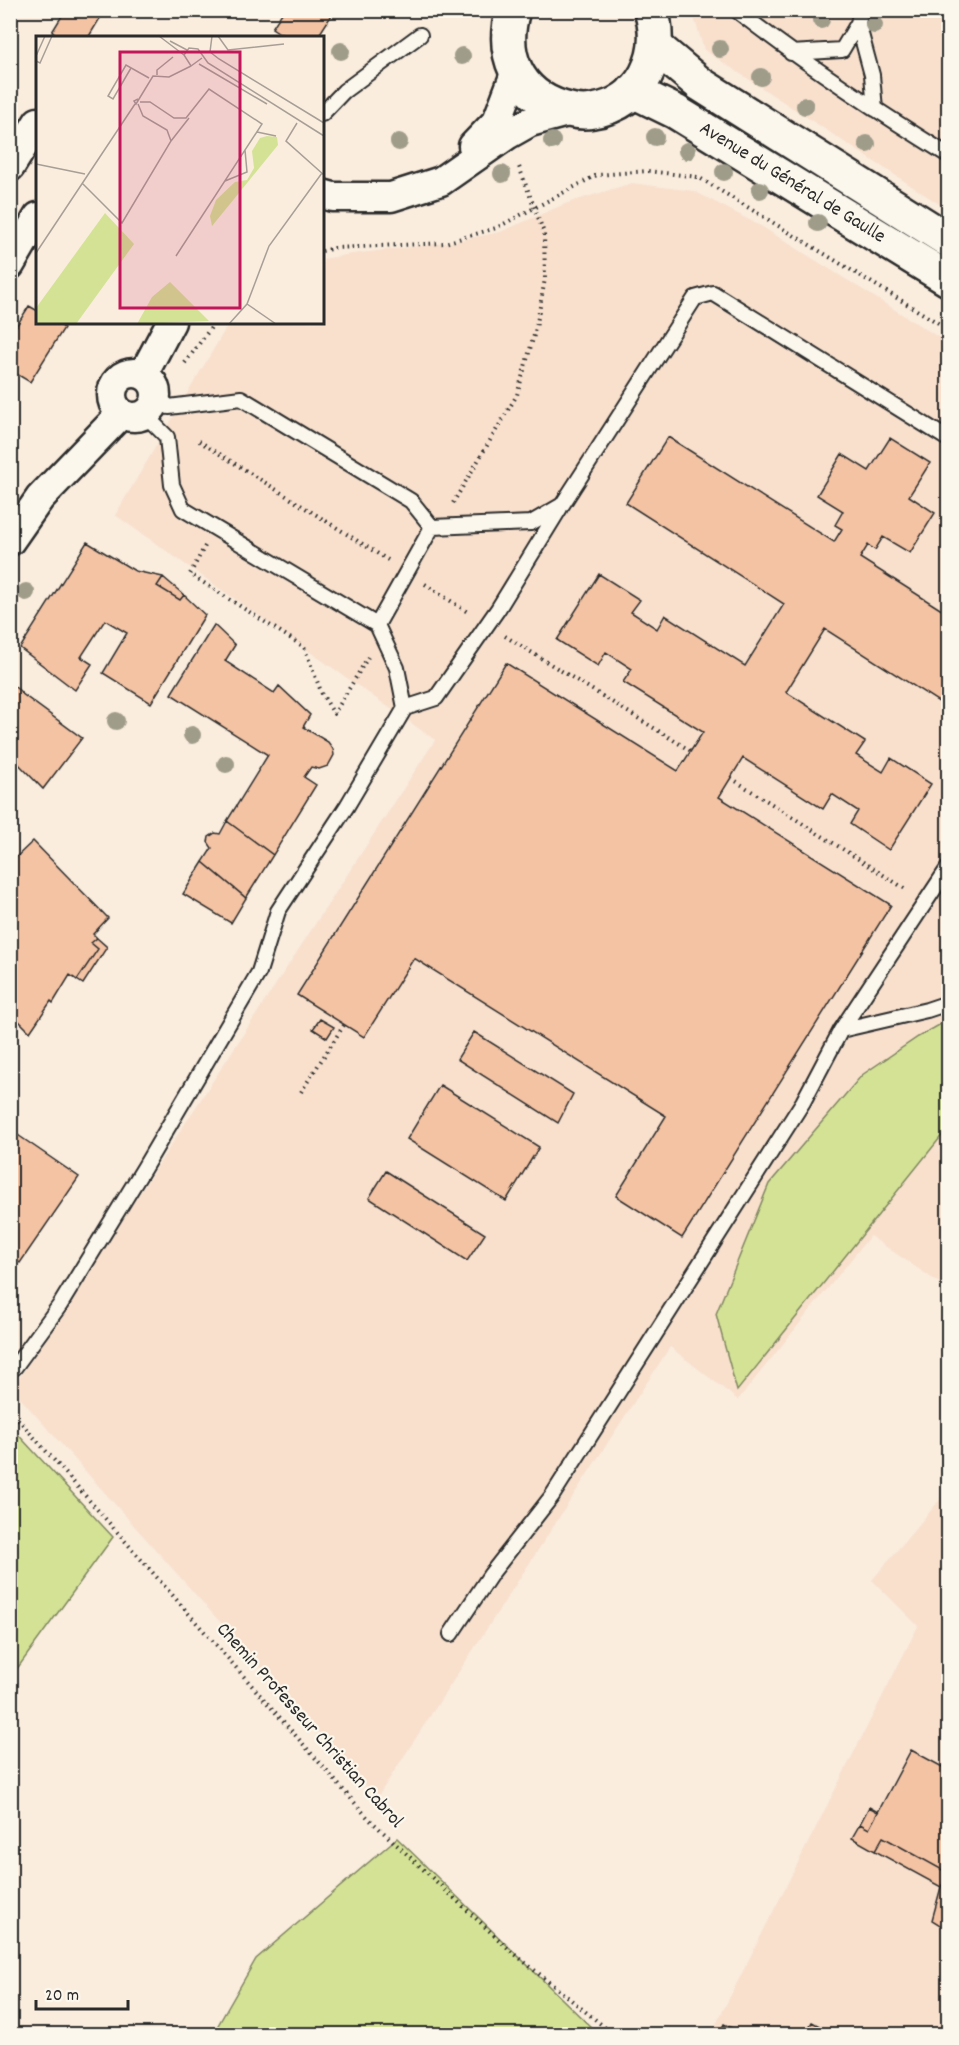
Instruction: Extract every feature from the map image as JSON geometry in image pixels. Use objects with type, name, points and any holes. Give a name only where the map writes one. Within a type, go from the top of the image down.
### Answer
[{"type":"main road","points":[[505,15],[508,48],[516,71],[528,91],[549,104],[571,111],[593,111],[615,104],[633,91],[644,78],[652,63],[656,47],[656,25],[651,10]]},
{"type":"main road","points":[[656,47],[700,84],[948,240]]},
{"type":"main road","name":"Avenue du Général de Gaulle","points":[[633,91],[676,112],[948,279]]},
{"type":"street","points":[[441,181],[496,121],[516,71]]},
{"type":"street","points":[[324,195],[333,197],[391,197],[441,181],[507,135],[530,122],[571,111]]},
{"type":"street","points":[[10,167],[36,125]]},
{"type":"street","points":[[10,265],[36,221]]},
{"type":"street","points":[[10,541],[40,498],[141,400],[170,324]]},
{"type":"lane","points":[[736,10],[790,53],[948,155]]},
{"type":"lane","points":[[790,53],[842,50],[860,17]]},
{"type":"lane","points":[[860,17],[872,75],[875,109]]},
{"type":"lane","points":[[324,112],[344,91],[420,36]]},
{"type":"lane","points":[[10,1366],[14,1368],[60,1305],[144,1168],[259,972],[278,910],[347,806],[405,708],[436,698],[487,625],[695,298],[713,293],[948,440]]},
{"type":"lane","points":[[141,400],[169,407],[241,398],[411,501],[432,527]]},
{"type":"lane","points":[[141,400],[167,437],[172,485],[183,509],[376,625],[397,668],[405,708]]},
{"type":"lane","points":[[432,527],[531,523],[562,505]]},
{"type":"lane","points":[[376,625],[432,527]]},
{"type":"lane","points":[[451,1634],[491,1574],[552,1496],[803,1102],[840,1030],[948,868]]},
{"type":"lane","points":[[840,1030],[948,1003]]},
{"type":"path","points":[[324,250],[445,243],[496,228],[597,175],[648,171],[698,177],[948,329]]},
{"type":"path","points":[[453,503],[517,395],[536,327],[545,279],[544,233],[534,208]]},
{"type":"path","points":[[199,441],[389,561]]},
{"type":"path","points":[[208,542],[190,574],[304,647],[322,694],[334,714],[373,649]]},
{"type":"path","points":[[418,579],[487,625],[691,751]]},
{"type":"path","points":[[731,778],[914,895]]},
{"type":"path","points":[[301,1092],[344,1025]]},
{"type":"path","name":"Chemin Professeur Christian Cabrol","points":[[10,1410],[368,1818],[511,1951],[613,2034]]},
{"type":"shaded area","points":[[692,11],[948,11],[948,210],[704,50]]},
{"type":"shaded area","points":[[632,183],[694,191],[761,226],[948,343],[948,1137],[933,1156],[948,1138],[948,1289],[870,1236],[738,1400],[670,1347],[377,1798],[12,1389],[435,740],[115,515],[228,324],[324,324],[324,259],[445,243],[500,232],[567,203]]},
{"type":"shaded area","points":[[948,1490],[948,2034],[711,2034],[918,1626],[872,1580]]},
{"type":"green space","points":[[948,1020],[948,1128],[737,1391],[716,1314],[769,1184],[862,1075],[918,1037]]},
{"type":"green space","points":[[11,1427],[113,1537],[11,1677]]},
{"type":"green space","points":[[397,1838],[598,2034],[213,2034],[256,1959]]},
{"type":"building","points":[[63,10],[105,10],[89,36],[58,36],[52,32],[65,11]]},
{"type":"building","points":[[284,10],[335,10],[318,36],[284,36],[272,28]]},
{"type":"building","points":[[29,306],[36,310],[36,324],[59,324],[64,328],[30,382],[10,370],[10,336]]},
{"type":"building","points":[[668,437],[834,542],[842,529],[835,525],[843,511],[817,495],[842,454],[869,471],[890,438],[930,463],[909,496],[935,513],[910,553],[883,537],[875,550],[868,545],[860,558],[948,614],[948,708],[825,629],[786,692],[865,742],[856,755],[883,772],[891,758],[931,784],[889,850],[850,824],[858,811],[832,794],[823,809],[743,758],[719,797],[891,905],[682,1238],[616,1196],[666,1116],[414,958],[364,1037],[297,995],[506,663],[678,771],[703,732],[623,682],[632,669],[606,652],[598,666],[557,640],[599,574],[640,600],[631,612],[657,629],[665,615],[745,666],[784,604],[626,503]]},
{"type":"building","points":[[87,542],[135,571],[163,577],[157,586],[180,600],[184,595],[205,615],[151,703],[103,673],[127,633],[105,620],[81,657],[92,664],[75,690],[20,648]]},
{"type":"building","points":[[163,577],[184,595],[180,600],[157,586]]},
{"type":"building","points":[[214,625],[235,645],[225,661],[274,693],[279,686],[310,715],[303,727],[328,742],[333,749],[334,755],[328,766],[319,769],[311,767],[304,777],[316,785],[273,855],[227,821],[268,755],[171,694]]},
{"type":"building","points":[[10,683],[82,738],[43,789],[10,755]]},
{"type":"building","points":[[227,821],[273,855],[246,898],[203,862],[212,848],[208,842],[209,837],[215,833],[220,834]]},
{"type":"building","points":[[33,841],[108,918],[93,934],[97,938],[91,943],[98,949],[77,980],[70,975],[53,1003],[51,1001],[30,1032],[16,1018],[10,1023],[10,863]]},
{"type":"building","points":[[203,862],[246,898],[231,923],[183,894]]},
{"type":"building","points":[[97,938],[107,947],[83,984],[77,980],[98,949],[91,943]]},
{"type":"building","points":[[320,1019],[334,1027],[327,1038],[313,1029]]},
{"type":"building","points":[[474,1032],[573,1094],[558,1123],[457,1059]]},
{"type":"building","points":[[440,1085],[539,1147],[506,1201],[407,1139]]},
{"type":"building","points":[[12,1131],[79,1177],[20,1263],[10,1256],[10,1134]]},
{"type":"building","points":[[386,1171],[485,1234],[467,1261],[369,1198]]},
{"type":"building","points":[[911,1750],[948,1770],[948,1873],[883,1837],[875,1851],[852,1838],[860,1824],[869,1829]]},
{"type":"building","points":[[869,1807],[878,1812],[869,1829],[860,1824]]},
{"type":"building","points":[[883,1837],[948,1873],[941,1887],[875,1851]]},
{"type":"building","points":[[948,1873],[948,1930],[932,1920],[941,1887]]},
{"type":"building","points":[[812,2022],[834,2034],[805,2034]]},
{"type":"building","points":[[724,2024],[734,2029],[732,2034],[719,2034]]}]
